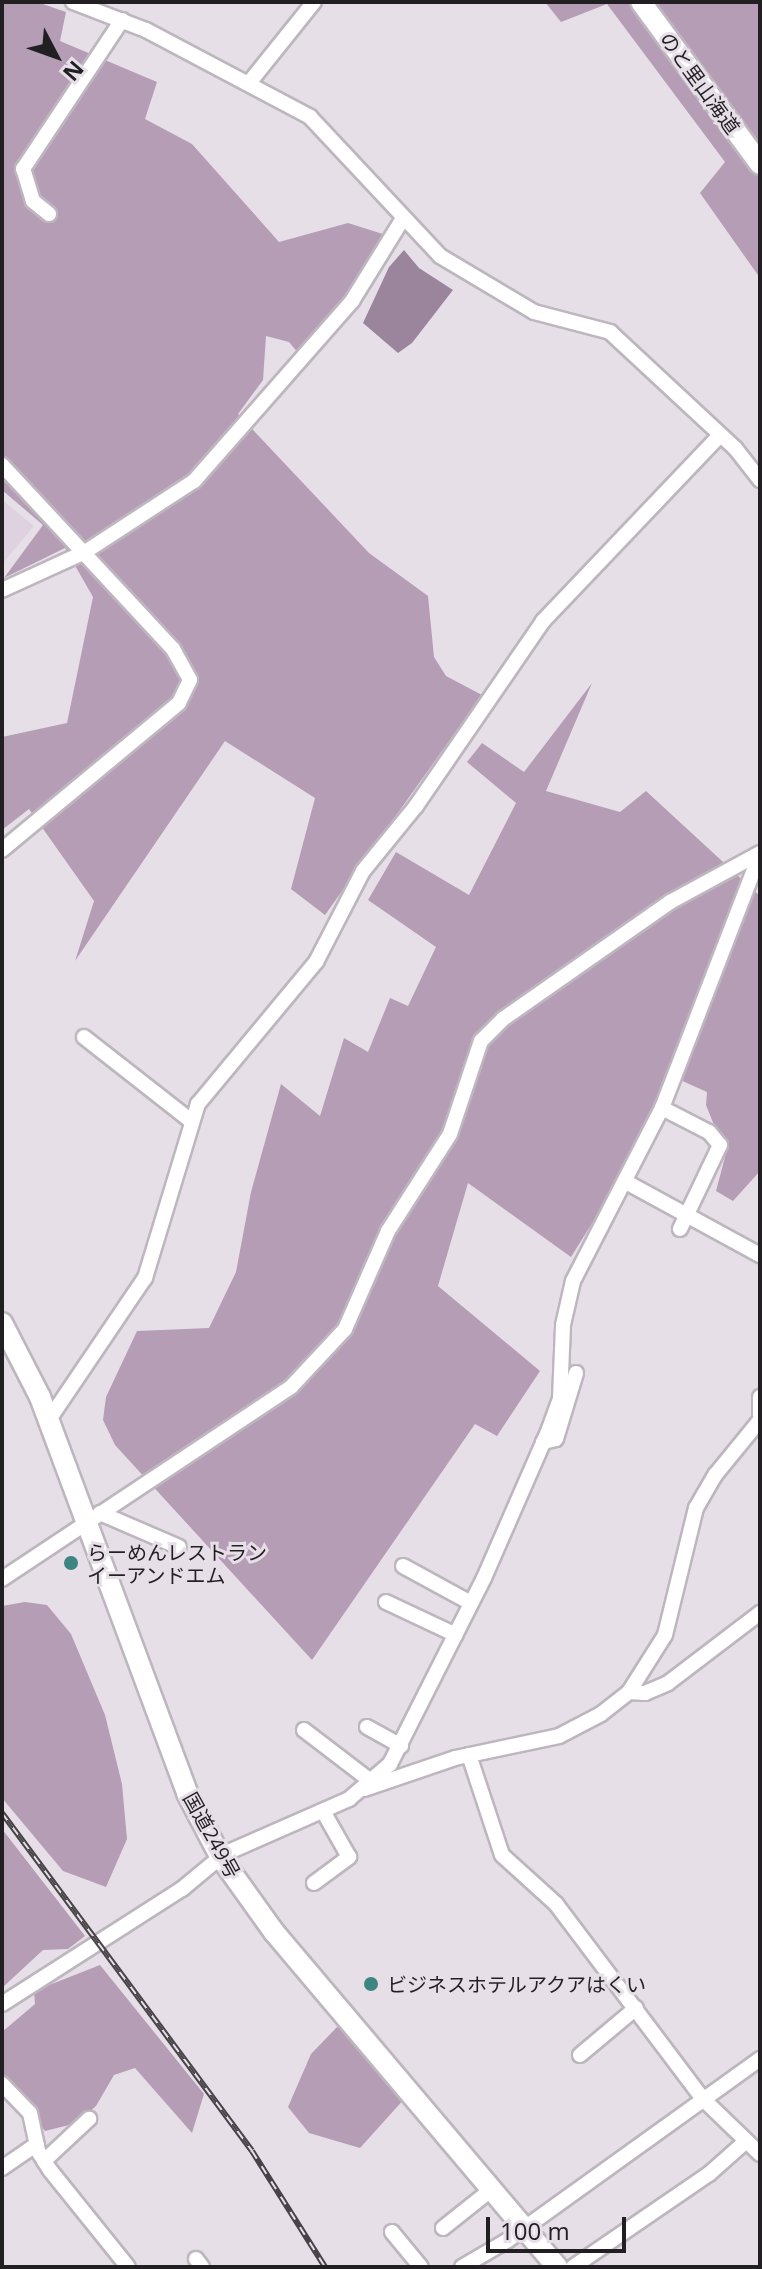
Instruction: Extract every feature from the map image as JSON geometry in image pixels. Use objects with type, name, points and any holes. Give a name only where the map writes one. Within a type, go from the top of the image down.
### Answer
[{"type":"highway","name":"のと里山海道","points":[[641,2],[760,164]]},
{"type":"highway","name":"のと里山海道","points":[[657,2],[760,141]]},
{"type":"highway","name":"国道249号","points":[[2,1323],[93,1518],[187,1793],[221,1858],[274,1932],[557,2267]]},
{"type":"street","points":[[73,2],[122,20],[249,83],[323,128],[402,220],[455,267],[534,312],[610,332],[720,435],[760,480]]},
{"type":"street","points":[[249,83],[314,2]]},
{"type":"street","points":[[49,214],[33,201],[23,169],[122,20]]},
{"type":"street","points":[[2,590],[85,552],[194,481],[352,301],[402,220]]},
{"type":"street","points":[[48,1421],[145,1278],[190,1120],[316,962],[363,871],[416,806],[543,621],[720,435]]},
{"type":"street","points":[[2,465],[184,662],[189,689],[100,773],[2,850]]},
{"type":"street","points":[[368,1785],[401,1746],[471,1603],[543,1442],[560,1398],[563,1325],[573,1281],[662,1108],[760,853]]},
{"type":"street","points":[[2,1579],[291,1387],[345,1329],[388,1231],[450,1134],[473,1056],[491,1030],[670,902],[760,853]]},
{"type":"street","points":[[84,1037],[190,1120]]},
{"type":"street","points":[[662,1108],[709,1132],[720,1145],[680,1229]]},
{"type":"street","points":[[626,1182],[688,1213],[760,1255]]},
{"type":"street","points":[[543,1442],[556,1439],[576,1373]]},
{"type":"street","points":[[3,2001],[182,1889],[221,1858],[323,1811],[368,1785],[469,1755],[559,1736],[601,1714],[629,1692],[665,1635],[696,1508],[760,1418],[760,1397]]},
{"type":"street","points":[[93,1518],[179,1547]]},
{"type":"street","points":[[403,1566],[471,1603]]},
{"type":"street","points":[[386,1602],[456,1635]]},
{"type":"street","points":[[629,1692],[645,1693],[668,1683],[760,1613]]},
{"type":"street","points":[[367,1727],[401,1746]]},
{"type":"street","points":[[304,1730],[368,1785]]},
{"type":"street","points":[[469,1755],[502,1855],[556,1904],[703,2099],[744,2143],[760,2154]]},
{"type":"street","points":[[314,1883],[349,1857],[323,1811]]},
{"type":"street","points":[[580,2055],[636,2008]]},
{"type":"street","points":[[462,2267],[524,2228],[760,2059]]},
{"type":"street","points":[[2,2084],[30,2113],[44,2161],[128,2267]]},
{"type":"street","points":[[44,2161],[89,2119]]},
{"type":"street","points":[[573,2267],[709,2174],[744,2143]]},
{"type":"street","points":[[2,2168],[37,2144]]},
{"type":"street","points":[[443,2228],[492,2189]]},
{"type":"street","points":[[392,2232],[421,2267]]},
{"type":"shaded area","points":[[2,2],[37,2],[66,12],[60,41],[157,82],[145,119],[192,144],[279,242],[348,223],[386,235],[348,299],[299,354],[289,342],[266,336],[263,380],[238,414],[369,553],[428,596],[434,657],[446,676],[482,695],[325,915],[291,889],[315,798],[225,741],[75,961],[94,901],[29,809],[2,830],[2,737],[67,723],[93,597],[65,548],[4,578],[43,525],[2,490]]},
{"type":"shaded area","points":[[545,2],[760,2],[760,278],[700,193],[725,162],[607,4],[561,22]]},
{"type":"shaded area","points":[[404,250],[419,268],[453,290],[412,343],[398,353],[363,323],[389,267]]},
{"type":"shaded area","points":[[2,500],[34,526],[2,564]]},
{"type":"shaded area","points":[[592,683],[546,791],[620,812],[646,791],[760,896],[760,1171],[733,1201],[716,1191],[729,1142],[714,1125],[706,1105],[707,1092],[669,1075],[641,1145],[571,1257],[468,1183],[438,1286],[540,1371],[497,1436],[475,1424],[312,1660],[115,1445],[103,1420],[106,1397],[137,1331],[209,1328],[236,1272],[251,1192],[281,1084],[320,1116],[344,1038],[368,1052],[390,998],[408,1006],[436,947],[368,900],[396,852],[469,895],[516,803],[467,762],[482,743],[524,772]]},
{"type":"shaded area","points":[[25,1602],[47,1605],[71,1634],[105,1715],[122,1784],[127,1839],[106,1887],[63,1871],[2,1798],[2,1606]]},
{"type":"shaded area","points":[[2,1829],[85,1936],[68,1949],[43,1950],[2,1988]]},
{"type":"shaded area","points":[[100,1965],[204,2094],[192,2133],[135,2068],[114,2075],[96,2106],[77,2123],[45,2131],[2,2077],[2,2032],[35,2004],[34,1991]]},
{"type":"shaded area","points":[[339,2025],[406,2097],[360,2148],[309,2133],[288,2107],[311,2054]]},
{"type":"railway","points":[[2,1813],[252,2151],[325,2267]]},
{"type":"place","name":"らーめんレストラン イーアンドエム","points":[[71,1563]]},
{"type":"place","name":"ビジネスホテルアクアはくい","points":[[371,1984]]}]
